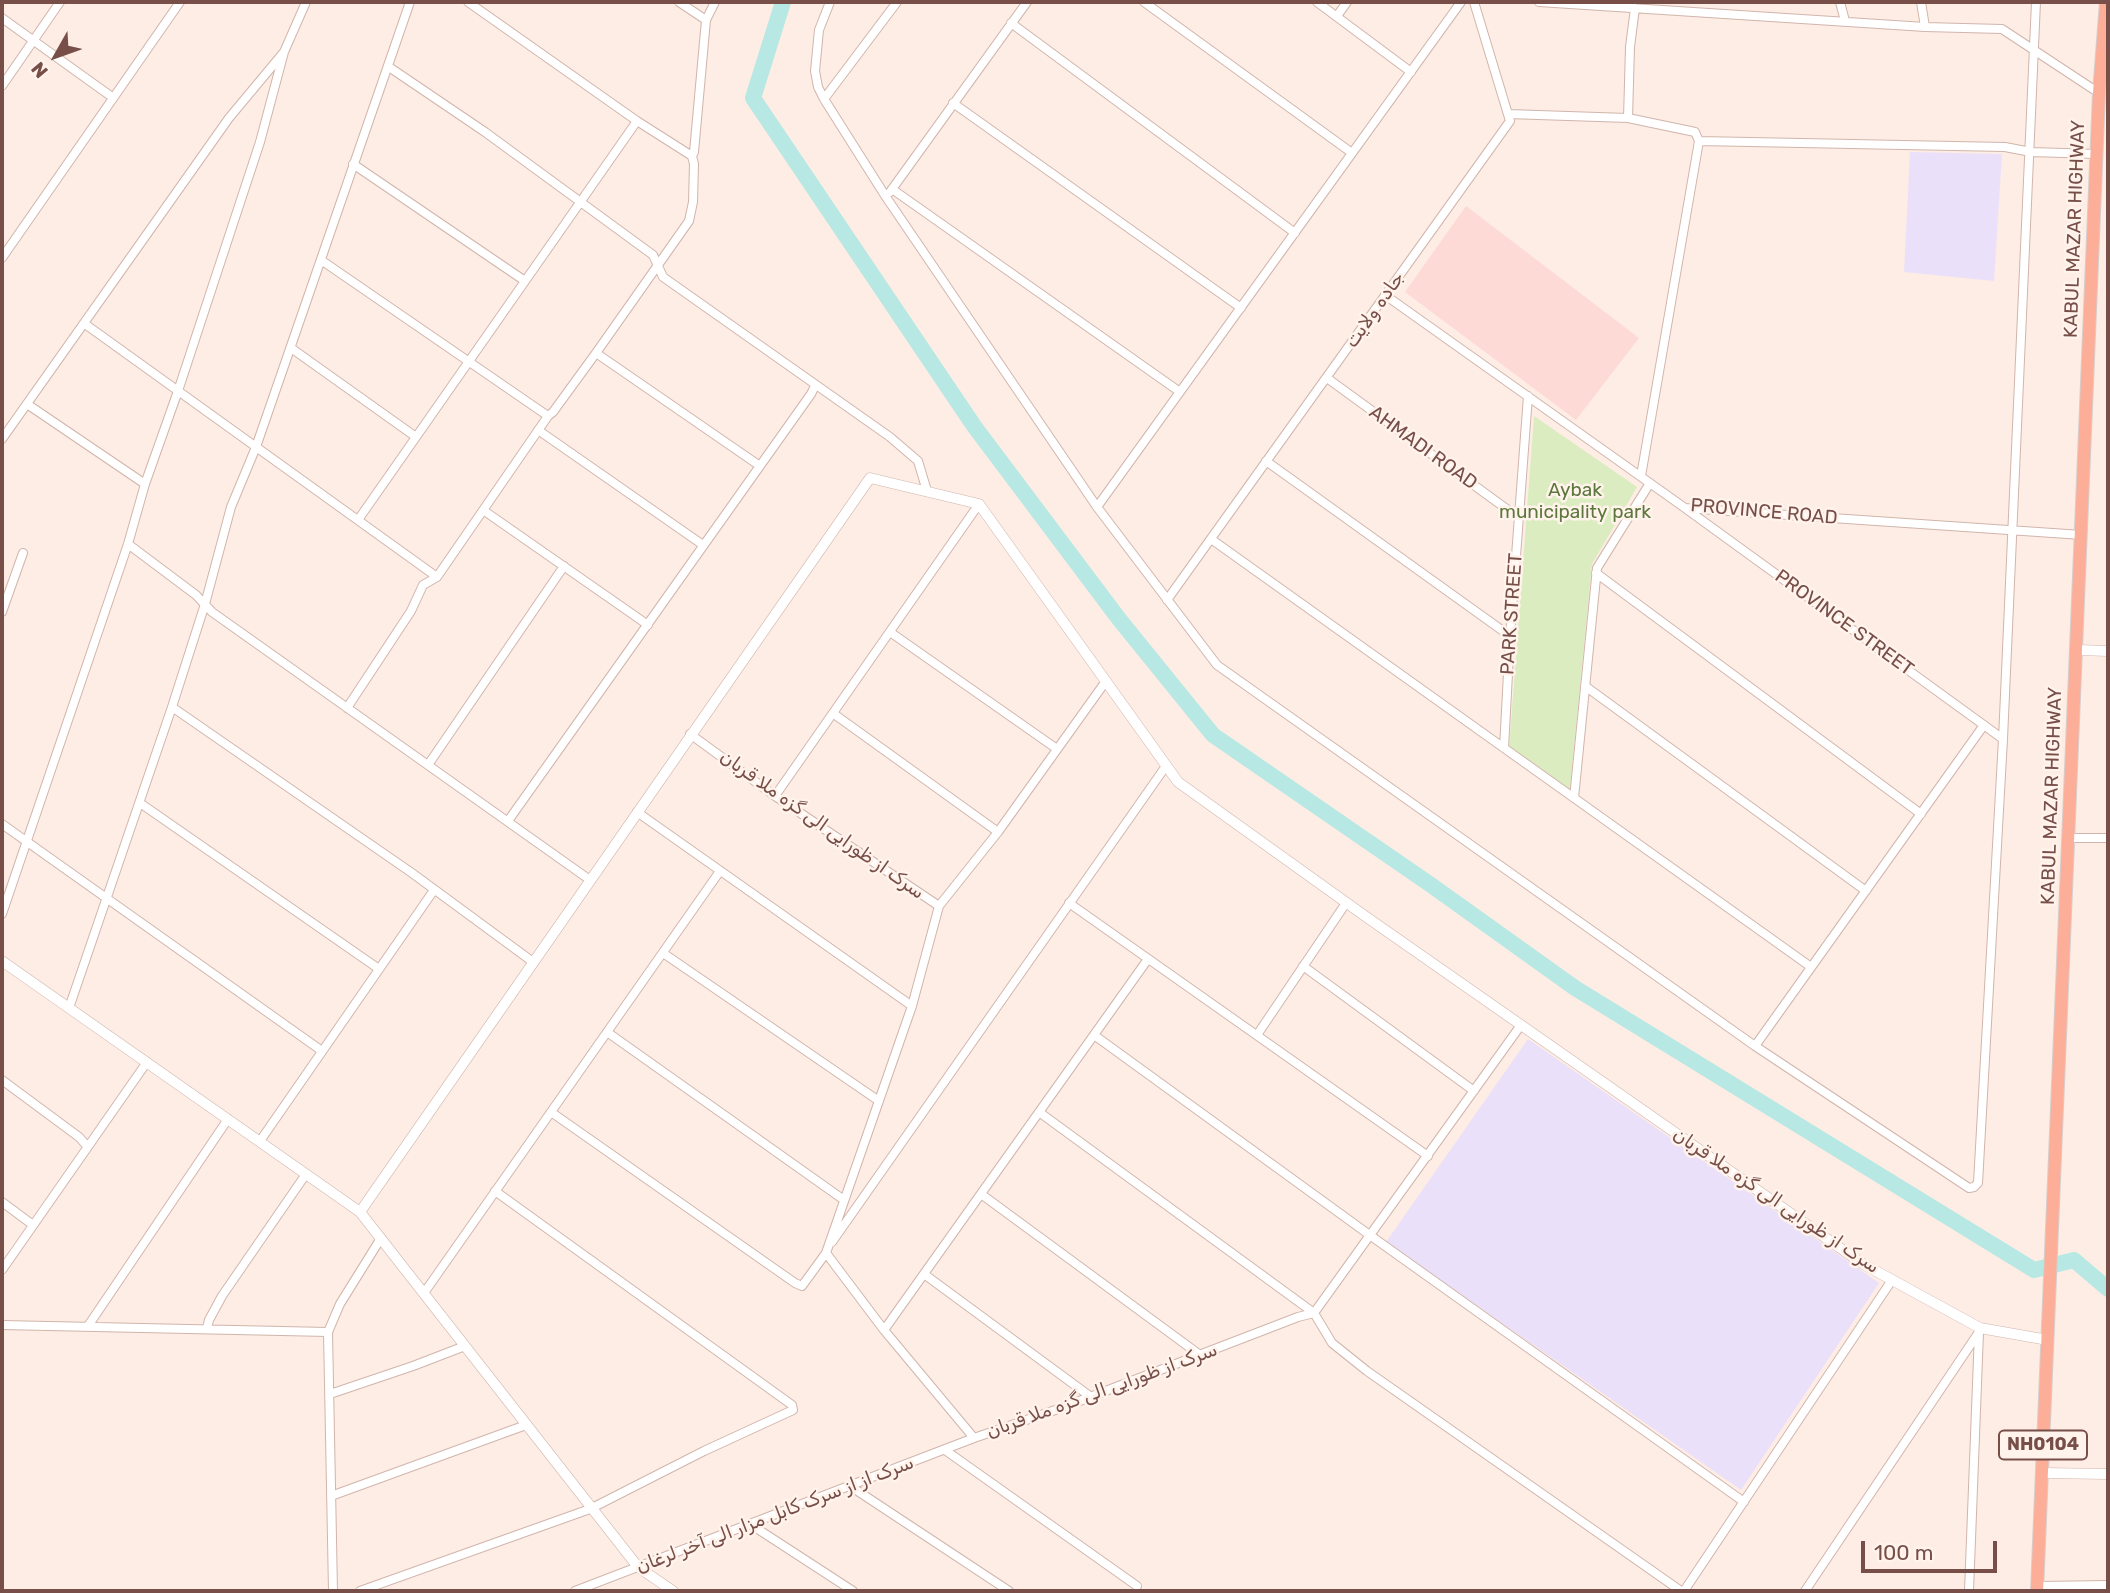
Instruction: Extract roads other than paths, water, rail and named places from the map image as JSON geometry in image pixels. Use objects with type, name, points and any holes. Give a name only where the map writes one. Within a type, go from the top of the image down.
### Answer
[{"type":"highway","name":"KABUL MAZAR HIGHWAY","points":[[2038,1589],[2099,93],[2106,2]]},
{"type":"street","points":[[2,86],[60,2]]},
{"type":"street","points":[[2,258],[180,2]]},
{"type":"street","points":[[2,914],[128,544],[145,484],[260,142],[284,52],[306,2]]},
{"type":"street","points":[[69,1008],[172,707],[205,604],[231,507],[256,447],[410,2]]},
{"type":"street","points":[[468,2],[637,121],[692,156]]},
{"type":"street","points":[[679,2],[706,20]]},
{"type":"street","points":[[347,708],[411,611],[423,585],[437,577],[538,430],[596,353],[689,220],[693,202],[692,156],[706,20],[715,2]]},
{"type":"street","points":[[830,2],[819,30],[815,71],[824,99],[886,197],[1097,507],[1217,665],[1755,1046],[1969,1188],[1978,1183],[2003,739],[2036,2]]},
{"type":"street","points":[[824,99],[897,2]]},
{"type":"street","points":[[886,197],[1027,2]]},
{"type":"street","points":[[1144,2],[1352,153]]},
{"type":"street","points":[[1317,2],[1411,72]]},
{"type":"street","points":[[1336,16],[1347,2]]},
{"type":"street","points":[[1097,507],[1461,2]]},
{"type":"street","points":[[1474,2],[1508,114],[1628,118],[1695,132],[1699,141],[1641,476]]},
{"type":"street","points":[[1539,2],[1925,27],[2002,29],[2099,93]]},
{"type":"street","points":[[1840,2],[1844,21]]},
{"type":"street","points":[[1921,2],[1925,27]]},
{"type":"street","points":[[1628,118],[1630,47],[1635,8]]},
{"type":"street","points":[[2,18],[112,97]]},
{"type":"street","points":[[1011,23],[1295,233]]},
{"type":"street","points":[[2,439],[229,118],[284,52]]},
{"type":"street","points":[[389,67],[485,132],[653,255],[663,277],[890,437],[918,461],[927,491]]},
{"type":"street","points":[[953,103],[1241,308]]},
{"type":"street","name":"جاده ولایت","points":[[1167,600],[1510,121],[1508,114]]},
{"type":"street","points":[[358,520],[637,121]]},
{"type":"street","points":[[1699,141],[2005,147],[2031,152],[2097,154]]},
{"type":"street","points":[[353,164],[525,281]]},
{"type":"street","points":[[892,189],[1180,392]]},
{"type":"street","points":[[321,260],[548,416]]},
{"type":"street","name":"PROVINCE ROAD","points":[[1385,295],[1685,508],[2082,536]]},
{"type":"street","points":[[85,324],[437,577]]},
{"type":"street","points":[[291,348],[416,437]]},
{"type":"street","points":[[596,353],[760,466]]},
{"type":"street","name":"AHMADI ROAD","points":[[1327,378],[1518,518]]},
{"type":"street","points":[[508,821],[815,386]]},
{"type":"street","name":"PARK STREET","points":[[1504,748],[1528,396]]},
{"type":"street","points":[[27,404],[145,484]]},
{"type":"street","points":[[538,430],[703,545]]},
{"type":"street","points":[[1266,461],[1510,636]]},
{"type":"street","points":[[360,1212],[870,478],[979,504],[775,796]]},
{"type":"street","points":[[1574,798],[1597,568],[1650,483]]},
{"type":"street","name":"سرک از ظورایی الی گزه ملا قربان","points":[[979,504],[1178,782],[1863,1264],[1980,1330],[2048,1340]]},
{"type":"street","name":"PROVINCE STREET","points":[[1685,508],[2003,739]]},
{"type":"street","points":[[483,510],[648,625]]},
{"type":"street","points":[[1210,539],[1811,967]]},
{"type":"street","points":[[128,544],[196,595],[212,612],[590,880]]},
{"type":"street","points":[[2,612],[23,553]]},
{"type":"street","points":[[428,765],[564,566]]},
{"type":"street","points":[[1596,573],[1921,814]]},
{"type":"street","points":[[890,632],[1057,749]]},
{"type":"street","points":[[2078,650],[2108,651]]},
{"type":"street","points":[[939,906],[998,832],[1106,681]]},
{"type":"street","points":[[1585,686],[1866,891]]},
{"type":"street","points":[[172,707],[533,962]]},
{"type":"street","points":[[834,714],[998,832]]},
{"type":"street","points":[[1755,1046],[1984,726]]},
{"type":"street","name":"سرک از ظورایی الی گزه ملا قربان","points":[[690,734],[775,796],[939,906],[912,1006],[827,1249],[884,1330],[974,1438],[1314,1313]]},
{"type":"street","points":[[551,1112],[802,1286],[1166,766]]},
{"type":"street","points":[[140,803],[379,969]]},
{"type":"street","points":[[636,812],[912,1006]]},
{"type":"street","points":[[2,824],[322,1051]]},
{"type":"street","points":[[2070,838],[2108,838]]},
{"type":"street","points":[[424,1293],[720,871]]},
{"type":"street","points":[[260,1142],[434,890]]},
{"type":"street","points":[[1257,1035],[1346,902]]},
{"type":"street","points":[[1069,903],[1428,1156]]},
{"type":"street","points":[[663,953],[879,1101]]},
{"type":"street","points":[[884,1330],[1149,959]]},
{"type":"street","points":[[2,961],[360,1212],[590,1509],[638,1567],[673,1591]]},
{"type":"street","points":[[1303,966],[1474,1091]]},
{"type":"street","points":[[1314,1313],[1521,1025]]},
{"type":"street","points":[[607,1032],[844,1200]]},
{"type":"street","points":[[1094,1035],[1744,1502]]},
{"type":"street","points":[[2,1270],[146,1062]]},
{"type":"street","points":[[2,1080],[79,1137],[86,1146]]},
{"type":"street","points":[[1039,1112],[1314,1313],[1332,1343],[1367,1371],[1683,1591],[1892,1280]]},
{"type":"street","points":[[88,1326],[228,1119]]},
{"type":"street","points":[[206,1328],[222,1296],[306,1174]]},
{"type":"street","points":[[360,1591],[590,1509],[704,1451],[790,1414],[793,1410],[792,1405],[495,1191]]},
{"type":"street","points":[[981,1195],[1200,1355]]},
{"type":"street","points":[[2,1202],[33,1225]]},
{"type":"street","points":[[333,1591],[328,1332],[340,1304],[381,1238]]},
{"type":"street","points":[[924,1274],[1091,1397]]},
{"type":"street","points":[[2,1325],[328,1332]]},
{"type":"street","points":[[1805,1591],[1980,1330]]},
{"type":"street","points":[[1969,1591],[1980,1330]]},
{"type":"street","points":[[330,1394],[465,1346]]},
{"type":"street","points":[[331,1496],[526,1425]]},
{"type":"street","name":"سرک از از سرک کابل مزار الی آخر لرغان","points":[[575,1591],[974,1438]]},
{"type":"street","points":[[945,1450],[1137,1586]]},
{"type":"street","points":[[2042,1473],[2108,1474]]},
{"type":"street","points":[[850,1486],[1009,1591]]},
{"type":"street","points":[[750,1524],[853,1591]]},
{"type":"street","points":[[602,1581],[604,1591]]},
{"type":"street","points":[[2038,1589],[2108,1585]]},
{"type":"waterway","points":[[783,2],[753,98],[974,426],[1119,619],[1213,735],[1575,988],[2034,1270],[2074,1260],[2108,1289]]},
{"type":"park label","name":"Aybak municipality park","points":[[1575,502]]}]
